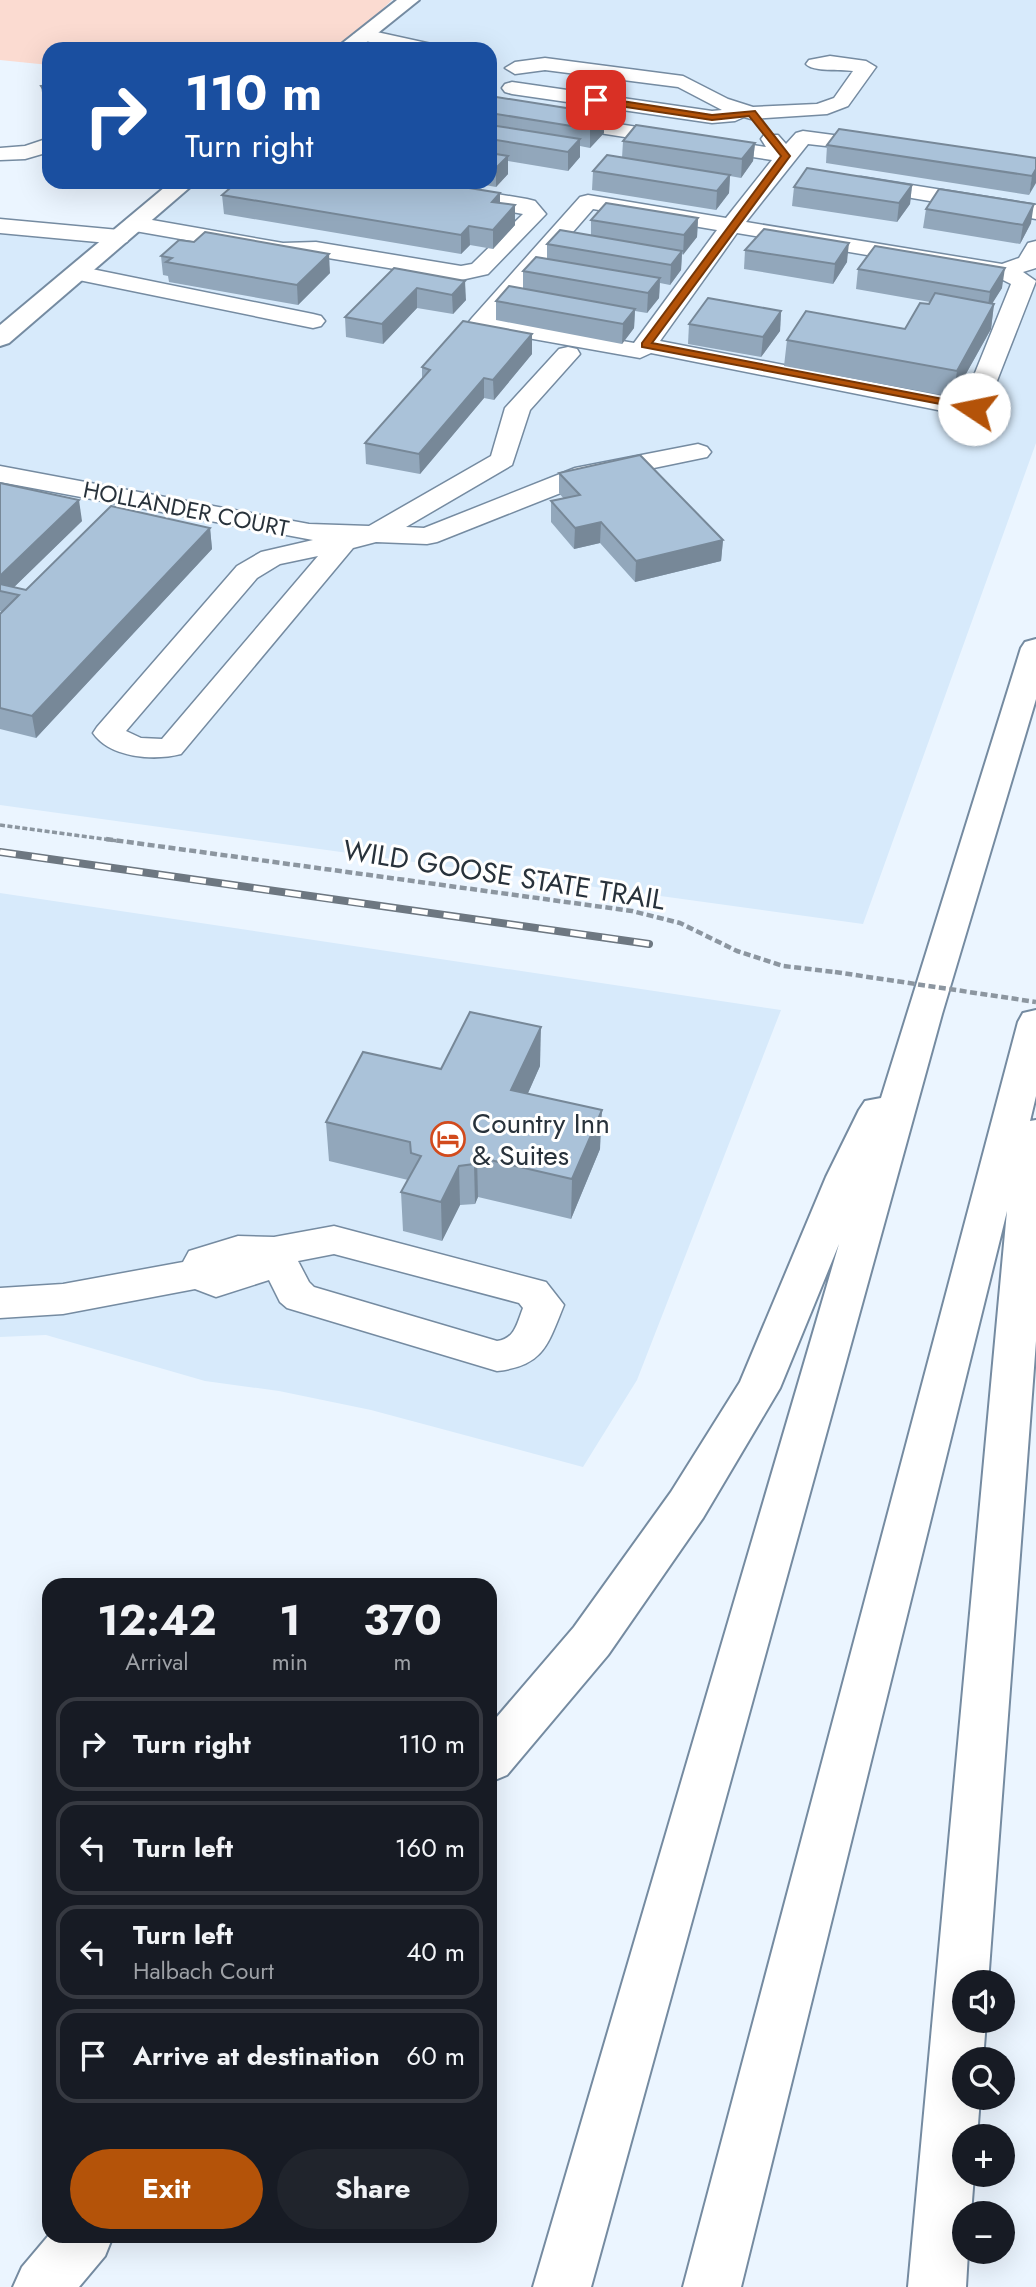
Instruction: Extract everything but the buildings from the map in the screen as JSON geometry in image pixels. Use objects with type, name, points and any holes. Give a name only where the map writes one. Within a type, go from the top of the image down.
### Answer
[{"type":"main road","points":[[350,42],[392,0]]},
{"type":"main road","points":[[353,42],[409,0]]},
{"type":"main road","points":[[0,338],[177,189]]},
{"type":"main road","points":[[562,2287],[924,1014],[1036,648]]},
{"type":"main road","points":[[497,1752],[591,1642],[687,1505],[759,1388],[846,1177],[924,1014]]},
{"type":"main road","points":[[712,2287],[1036,1022]]},
{"type":"main road","points":[[937,2287],[1022,1257],[1036,1133]]},
{"type":"main road","points":[[42,2287],[79,2243]]},
{"type":"street","points":[[363,35],[396,42]]},
{"type":"street","points":[[497,85],[712,117],[820,110],[841,102],[866,67],[831,62],[816,64]]},
{"type":"street","points":[[497,82],[507,65],[545,64],[682,82],[721,103],[751,113],[781,163]]},
{"type":"street","points":[[572,123],[596,100]]},
{"type":"street","points":[[497,111],[781,163],[803,173]]},
{"type":"street","points":[[645,345],[974,409],[1024,281],[1003,271],[733,226],[588,202],[480,323],[640,351],[733,226],[803,137],[838,139],[904,150]]},
{"type":"street","points":[[0,153],[26,153],[42,147]]},
{"type":"street","points":[[844,180],[1036,212]]},
{"type":"street","points":[[0,226],[127,230],[283,250],[316,249],[461,273],[480,269],[535,214],[527,206],[428,189]]},
{"type":"street","points":[[1003,271],[1028,263],[1036,248]]},
{"type":"street","points":[[77,273],[313,321]]},
{"type":"street","points":[[343,543],[170,748],[135,747],[108,733],[247,572],[271,558],[373,535],[503,460],[519,408],[568,354]]},
{"type":"street","points":[[373,535],[427,536],[584,474],[698,452]]},
{"type":"street","name":"HOLLANDER COURT","points":[[0,474],[309,532],[373,535]]},
{"type":"street","points":[[0,1303],[63,1299],[198,1274],[216,1282],[258,1269],[267,1263],[274,1251],[312,1242],[348,1242],[532,1292],[544,1305],[525,1348],[512,1355],[497,1356],[301,1298],[294,1292],[274,1251]]},
{"type":"path","name":"WILD GOOSE STATE TRAIL","points":[[0,825],[632,911],[680,923],[737,951],[783,965],[1036,1002]]},
{"type":"shaded area","points":[[0,0],[392,0],[349,42],[42,42],[42,64],[0,60]]},
{"type":"shaded area","points":[[409,0],[1036,0],[1036,443],[863,924],[0,805],[0,226],[119,237],[177,189],[497,189],[497,42],[354,42]]},
{"type":"shaded area","points":[[0,893],[781,1010],[637,1380],[583,1467],[371,1410],[279,1391],[205,1381],[46,1335],[0,1337]]},
{"type":"railway","points":[[0,852],[649,944]]},
{"type":"place","name":"Country Inn & Suites","points":[[448,1139]]},
{"type":"route","points":[[596,100],[712,117],[751,113],[785,156],[645,345],[974,409]]}]
